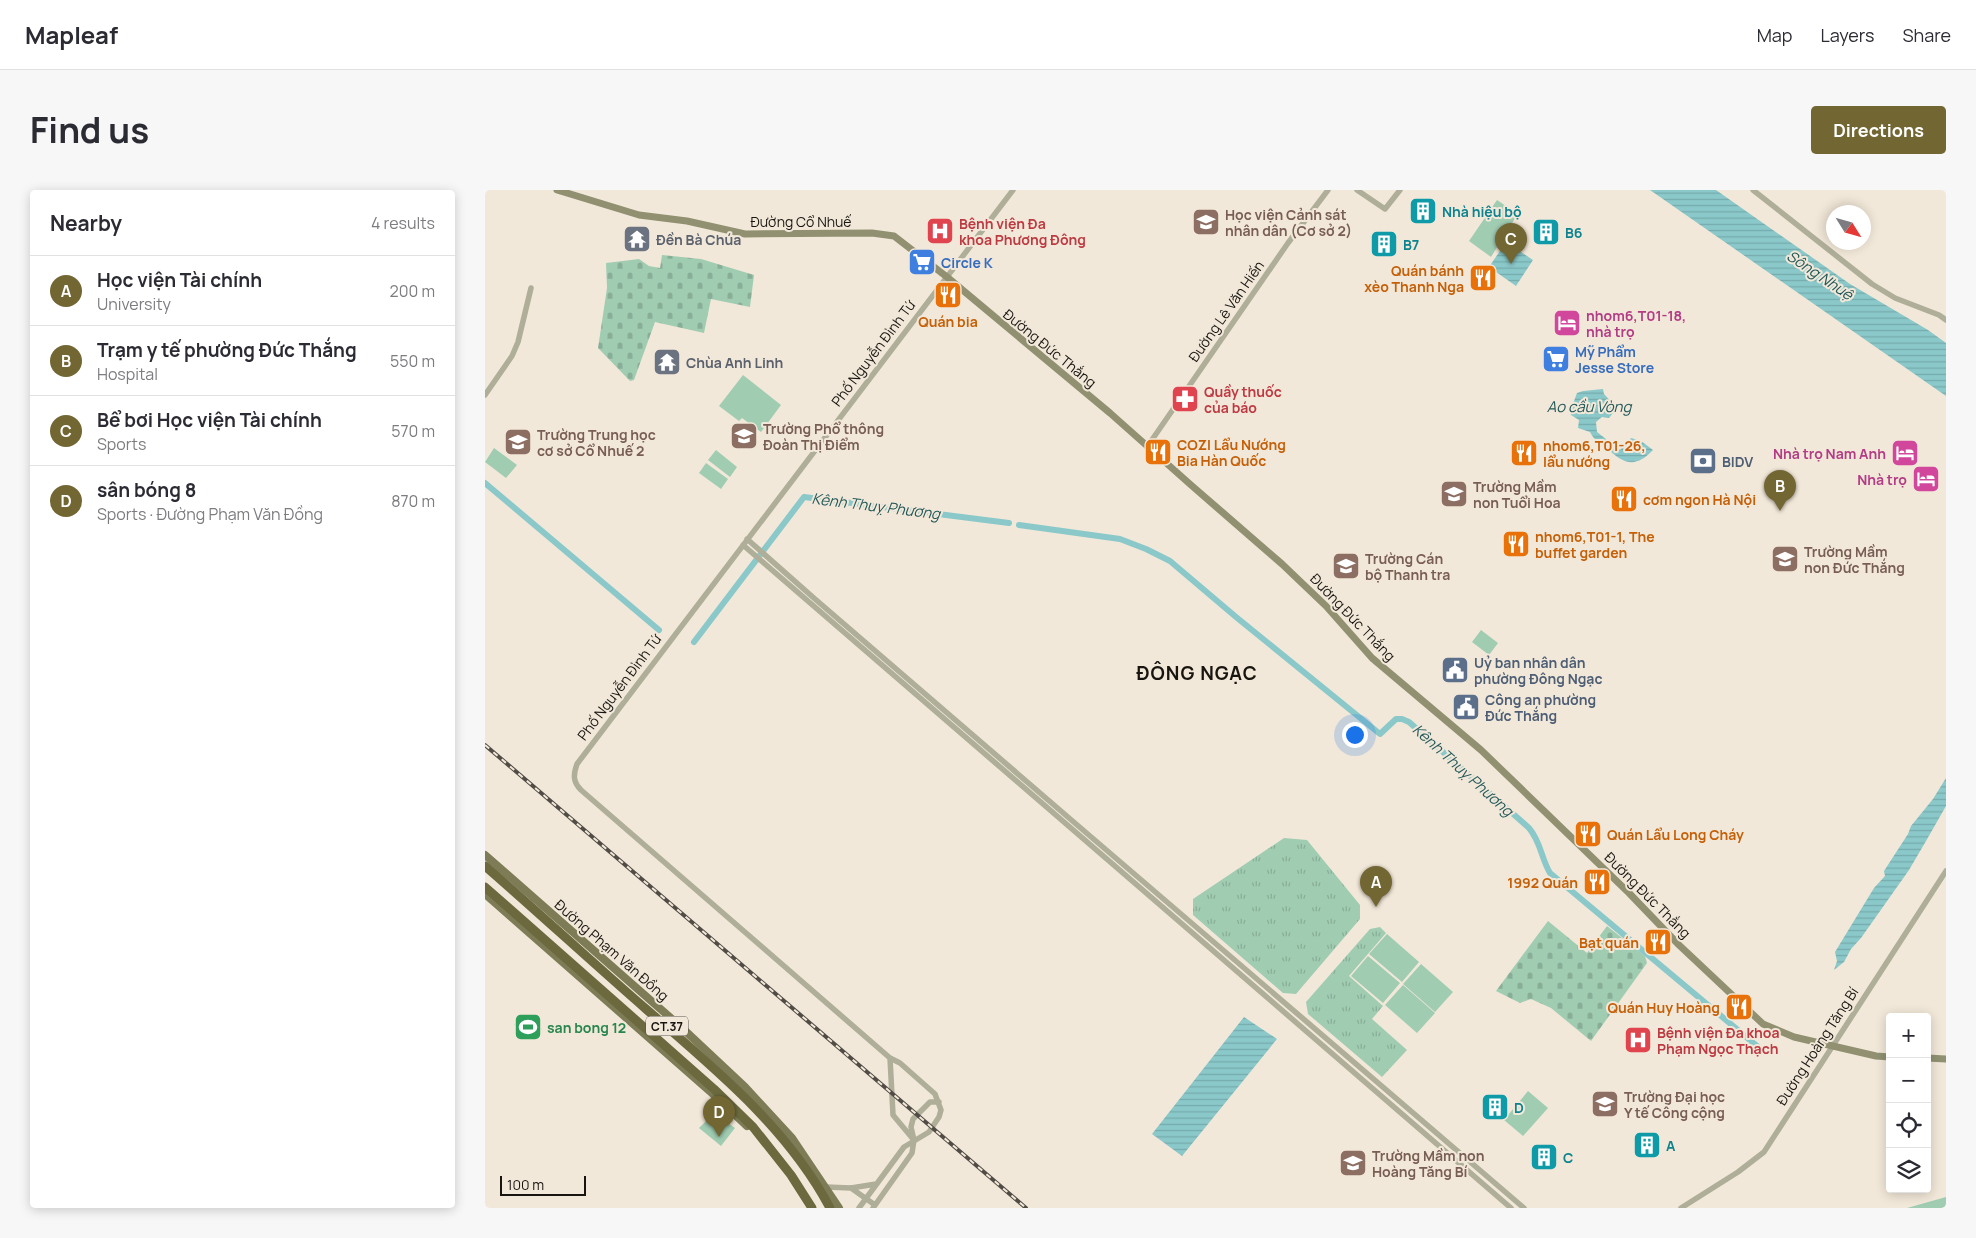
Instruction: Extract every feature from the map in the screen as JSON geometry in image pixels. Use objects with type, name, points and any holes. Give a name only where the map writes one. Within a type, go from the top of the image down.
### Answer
[{"type":"highway","name":"CT.37","points":[[485,864],[684,1041],[764,1117],[803,1165],[830,1207]]},
{"type":"highway","name":"CT.37","points":[[485,888],[753,1127],[791,1175],[811,1208]]},
{"type":"main road","name":"Đường Cổ Nhuế","points":[[557,190],[639,215],[670,220],[687,220],[745,234],[872,234],[894,236],[947,277]]},
{"type":"main road","name":"Đường Đức Thắng","points":[[947,277],[1111,413],[1147,447],[1283,564],[1326,606],[1372,658],[1481,750],[1629,893],[1679,945],[1763,1024],[1794,1037],[1876,1056],[1886,1056]]},
{"type":"main road","name":"Đường Phạm Văn Đồng","points":[[485,855],[681,1027],[745,1087],[792,1138],[839,1208]]},
{"type":"main road","name":"Đường Phạm Văn Đồng","points":[[485,864],[727,1077],[762,1112],[788,1142],[801,1153]]},
{"type":"main road","points":[[485,888],[705,1082],[743,1120],[790,1178],[811,1208]]},
{"type":"main road","points":[[485,894],[747,1126]]},
{"type":"main road","points":[[1931,1058],[1946,1059]]},
{"type":"street","name":"Phố Nguyễn Đình Tứ","points":[[939,1102],[930,1089],[900,1063],[890,1058],[575,784],[574,778],[577,764],[1013,190]]},
{"type":"street","name":"Đường Lê Văn Hiến","points":[[1147,447],[1288,243],[1328,190]]},
{"type":"street","points":[[1357,190],[1385,210],[1400,190]]},
{"type":"street","points":[[1753,190],[1872,284],[1895,298],[1939,315],[1946,320]]},
{"type":"street","points":[[485,396],[512,356],[518,342],[531,288]]},
{"type":"street","points":[[747,539],[1291,1010],[1524,1208]]},
{"type":"street","points":[[743,545],[1511,1208]]},
{"type":"street","name":"Đường Hoàng Tăng Bí","points":[[1681,1208],[1738,1172],[1764,1152],[1946,871]]},
{"type":"street","points":[[890,1058],[893,1115],[914,1140]]},
{"type":"street","points":[[851,1188],[866,1198],[874,1207],[912,1153],[914,1140],[911,1127],[913,1119],[930,1102],[939,1102],[941,1110],[929,1132],[914,1140],[903,1147],[876,1184],[866,1198],[859,1208]]},
{"type":"street","points":[[826,1187],[851,1188],[876,1184]]},
{"type":"green space","points":[[1497,200],[1516,213],[1514,220],[1491,257],[1469,241]]},
{"type":"green space","points":[[662,255],[701,259],[754,275],[750,307],[711,299],[704,333],[655,322],[634,380],[630,381],[598,348],[607,288],[606,263],[639,259],[649,266],[660,268]]},
{"type":"green space","points":[[743,375],[781,405],[761,432],[742,418],[739,421],[719,406]]},
{"type":"green space","points":[[494,448],[517,465],[506,478],[485,462]]},
{"type":"green space","points":[[716,450],[737,467],[730,477],[708,460]]},
{"type":"green space","points":[[706,463],[728,479],[721,489],[699,473]]},
{"type":"green space","points":[[1481,630],[1498,643],[1489,655],[1472,642]]},
{"type":"green space","points":[[1284,838],[1307,840],[1360,905],[1360,919],[1296,994],[1283,993],[1193,915],[1193,899]]},
{"type":"green space","points":[[1548,921],[1587,953],[1607,926],[1645,956],[1647,963],[1591,1041],[1551,1008],[1531,999],[1520,1003],[1496,991]]},
{"type":"green space","points":[[1380,927],[1386,933],[1349,976],[1383,1006],[1372,1019],[1407,1050],[1382,1077],[1308,1014],[1306,1002],[1370,929]]},
{"type":"green space","points":[[1387,934],[1419,962],[1402,982],[1369,954]]},
{"type":"green space","points":[[1368,956],[1400,983],[1383,1003],[1351,976]]},
{"type":"green space","points":[[1421,964],[1453,992],[1435,1012],[1403,984]]},
{"type":"green space","points":[[1403,985],[1435,1013],[1417,1033],[1385,1005]]},
{"type":"green space","name":"san bong 12","points":[[522,1014],[542,1029],[533,1040],[514,1025]]},
{"type":"green space","points":[[1528,1091],[1548,1108],[1523,1136],[1504,1120]]},
{"type":"green space","points":[[714,1113],[735,1128],[721,1146],[699,1128]]},
{"type":"green space","points":[[1946,1197],[1946,1208],[1907,1208]]},
{"type":"water","name":"Sông Nhuệ","points":[[1650,190],[1716,190],[1850,284],[1928,330],[1946,343],[1946,396]]},
{"type":"water","points":[[1506,242],[1533,260],[1516,286],[1489,267]]},
{"type":"water","name":"Ao cầu Vòng","points":[[1603,389],[1604,394],[1617,408],[1609,418],[1602,417],[1596,422],[1597,432],[1620,450],[1631,438],[1641,441],[1653,450],[1642,459],[1632,462],[1621,459],[1596,441],[1590,432],[1578,428],[1579,420],[1571,415],[1570,412],[1577,393]]},
{"type":"water","points":[[1946,778],[1946,806],[1926,841],[1909,870],[1861,938],[1851,949],[1844,962],[1834,970],[1837,961],[1835,952],[1874,888],[1885,876],[1884,871],[1908,834],[1911,826],[1933,799]]},
{"type":"water","points":[[1244,1017],[1277,1039],[1182,1156],[1152,1134]]},
{"type":"waterway","name":"Kênh Thuỵ Phương","points":[[485,483],[659,630]]},
{"type":"waterway","name":"Kênh Thuỵ Phương","points":[[694,642],[804,497],[1009,523]]},
{"type":"waterway","name":"Kênh Thuỵ Phương","points":[[1019,525],[1120,539],[1170,561],[1380,734],[1396,719],[1409,722],[1529,828],[1536,839],[1550,873],[1763,1051]]},
{"type":"railway","points":[[485,745],[1026,1208]]},
{"type":"place","name":"Nhà hiệu bộ","points":[[1423,211]]},
{"type":"place","name":"Học viện Cảnh sát nhân dân (Cơ sở 2)","points":[[1206,222]]},
{"type":"place","name":"Bệnh viện Đa khoa Phương Đông","points":[[940,231]]},
{"type":"place","name":"B6","points":[[1546,232]]},
{"type":"place","name":"Đền Bà Chúa","points":[[637,239]]},
{"type":"place","name":"B7","points":[[1384,244]]},
{"type":"place","name":"Circle K","points":[[922,262]]},
{"type":"place","name":"Bể bơi Học viện Tài chính","points":[[1511,264]]},
{"type":"place","name":"Quán bánh xèo Thanh Nga","points":[[1483,278]]},
{"type":"place","name":"Quán bia","points":[[948,295]]},
{"type":"place","name":"nhom6,T01-18, nhà trọ","points":[[1567,323]]},
{"type":"place","name":"Mỹ Phẩm Jesse Store","points":[[1556,359]]},
{"type":"place","name":"Chùa Anh Linh","points":[[667,362]]},
{"type":"place","name":"Quầy thuốc của báo","points":[[1185,399]]},
{"type":"place","name":"Trường Phổ thông Đoàn Thị Điểm","points":[[744,436]]},
{"type":"place","name":"Trường Trung học cơ sở Cổ Nhuế 2","points":[[518,442]]},
{"type":"place","name":"COZI Lẩu Nướng Bia Hàn Quốc","points":[[1158,452]]},
{"type":"place","name":"nhom6,T01-26, lẩu nướng","points":[[1524,453]]},
{"type":"place","name":"Nhà trọ Nam Anh","points":[[1905,453]]},
{"type":"place","name":"BIDV","points":[[1703,461]]},
{"type":"place","name":"Nhà trọ","points":[[1926,479]]},
{"type":"place","name":"Trường Mầm non Tuổi Hoa","points":[[1454,494]]},
{"type":"place","name":"cơm ngon Hà Nội","points":[[1624,499]]},
{"type":"place","name":"Trạm y tế phường Đức Thắng","points":[[1780,511]]},
{"type":"place","name":"nhom6,T01-1, The buffet garden","points":[[1516,544]]},
{"type":"place","name":"Trường Mầm non Đức Thắng","points":[[1785,559]]},
{"type":"place","name":"Trường Cán bộ Thanh tra","points":[[1346,566]]},
{"type":"place","name":"Uỷ ban nhân dân phường Đông Ngạc","points":[[1455,670]]},
{"type":"place","name":"Công an phường Đức Thắng","points":[[1466,707]]},
{"type":"place","name":"Quán Lẩu Long Cháy","points":[[1588,834]]},
{"type":"place","name":"1992 Quán","points":[[1597,882]]},
{"type":"place","name":"Học viện Tài chính","points":[[1376,907]]},
{"type":"place","name":"Bạt quán","points":[[1658,942]]},
{"type":"place","name":"Quán Huy Hoàng","points":[[1739,1007]]},
{"type":"place","name":"san bong 12","points":[[528,1027]]},
{"type":"place","name":"Bệnh viện Đa khoa Phạm Ngọc Thạch","points":[[1638,1040]]},
{"type":"place","name":"Trường Đại học Y tế Công cộng","points":[[1605,1104]]},
{"type":"place","name":"D","points":[[1495,1107]]},
{"type":"place","name":"sân bóng 8","points":[[719,1137]]},
{"type":"place","name":"A","points":[[1647,1145]]},
{"type":"place","name":"C","points":[[1544,1157]]},
{"type":"place","name":"Trường Mầm non Hoàng Tăng Bí","points":[[1353,1163]]},
{"type":"district","name":"ĐÔNG NGẠC","points":[[1197,673]]}]
